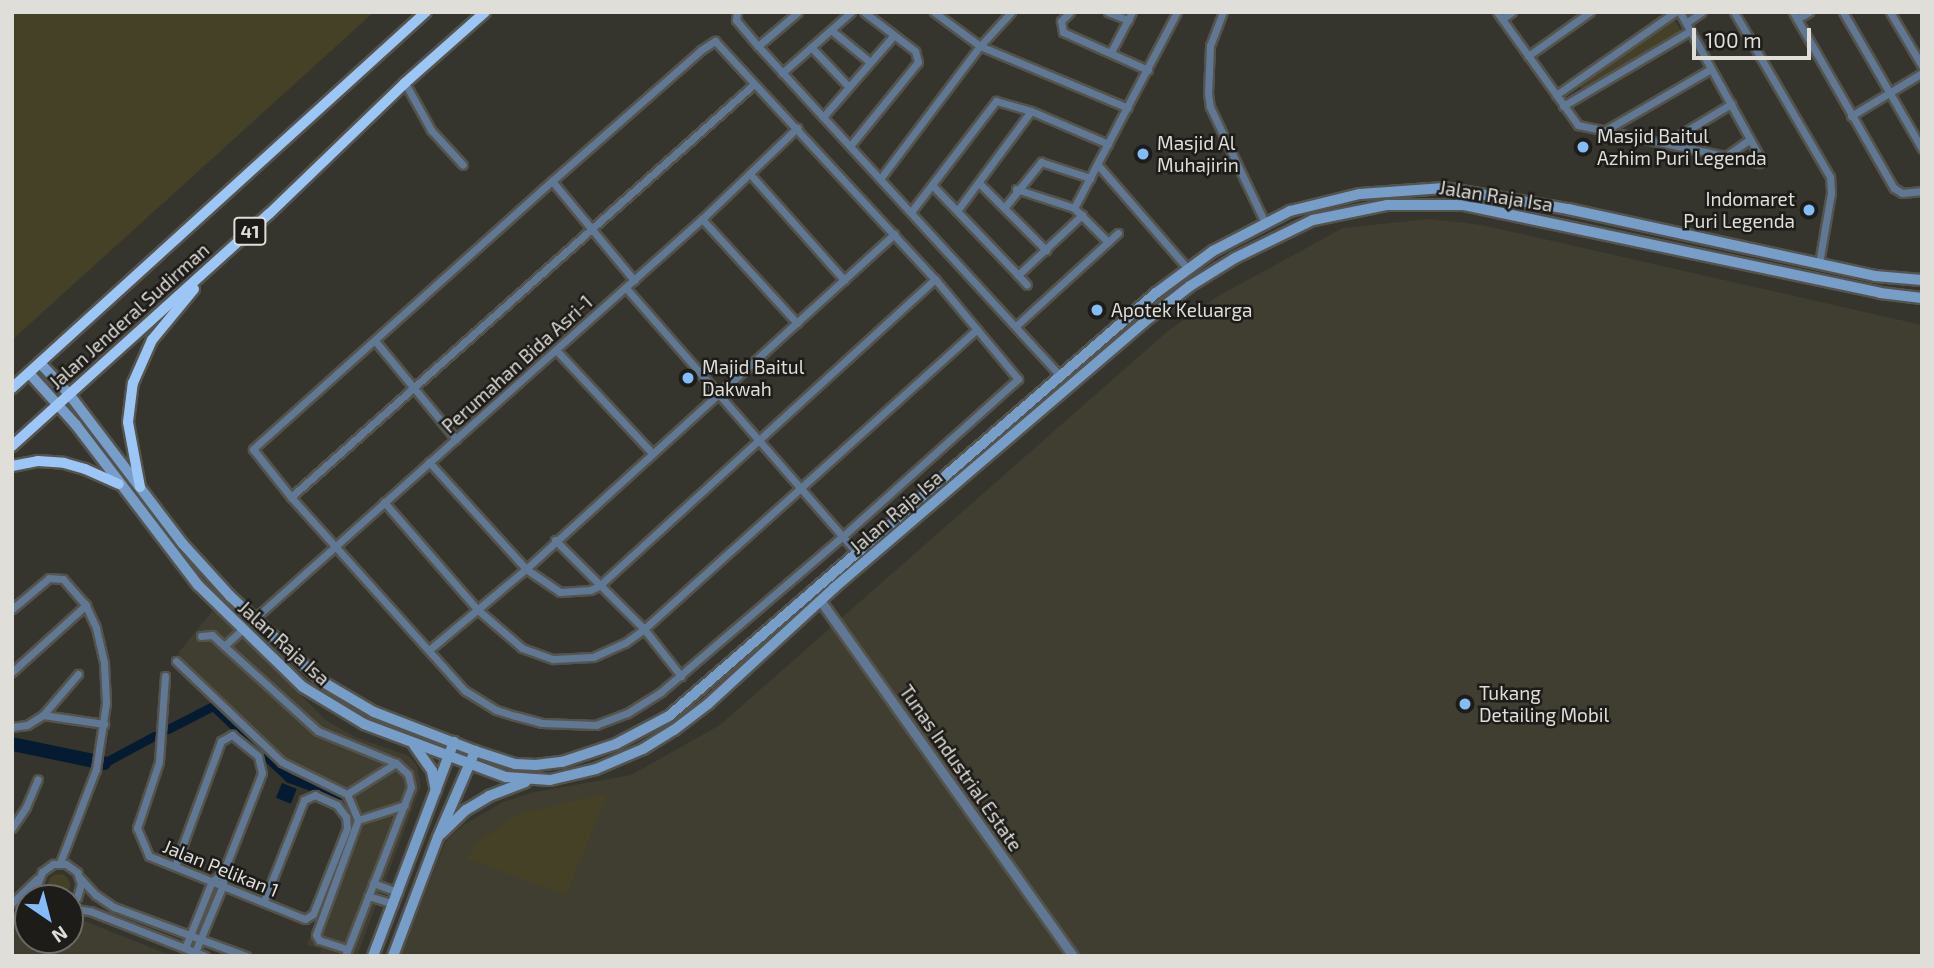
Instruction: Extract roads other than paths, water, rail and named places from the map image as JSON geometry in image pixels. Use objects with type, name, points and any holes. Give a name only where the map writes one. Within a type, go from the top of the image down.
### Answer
[{"type":"highway","name":"Jalan Jenderal Sudirman","points":[[12,388],[426,12]]},
{"type":"highway","name":"Jalan Jenderal Sudirman","points":[[12,446],[218,260],[405,83],[485,12]]},
{"type":"highway","points":[[140,487],[128,422],[128,404],[136,372],[152,340],[218,260]]},
{"type":"highway","points":[[12,466],[38,461],[64,463],[119,484]]},
{"type":"main road","name":"Jalan Raja Isa","points":[[40,363],[69,394],[183,544],[254,619],[323,682],[374,712],[475,751],[515,764],[536,765],[588,754],[635,736],[692,697],[856,552],[1188,269],[1265,223],[1309,205],[1360,194],[1444,188],[1569,209],[1875,276],[1922,281]]},
{"type":"main road","points":[[1360,194],[1362,209]]},
{"type":"main road","name":"Jalan Raja Isa","points":[[29,373],[119,484],[171,554],[242,630],[321,701],[363,724],[449,757],[506,777],[532,781],[550,780],[596,769],[667,734],[708,704],[820,600],[1144,322],[1190,286],[1275,237],[1313,220],[1362,209],[1423,203],[1489,208],[1880,293],[1922,298]]},
{"type":"main road","points":[[812,591],[820,600]]},
{"type":"main road","points":[[411,742],[432,771],[436,791]]},
{"type":"main road","points":[[373,956],[454,742]]},
{"type":"main road","points":[[394,956],[438,837],[475,751]]},
{"type":"main road","points":[[438,837],[466,810],[489,796],[532,781]]},
{"type":"street","points":[[737,12],[736,20],[758,47],[1060,376]]},
{"type":"street","points":[[758,47],[798,12]]},
{"type":"street","points":[[782,73],[851,12]]},
{"type":"street","points":[[850,146],[918,62],[915,51],[864,12]]},
{"type":"street","points":[[934,12],[980,46],[1128,108]]},
{"type":"street","points":[[880,179],[980,46],[1011,12]]},
{"type":"street","points":[[1070,12],[1061,22],[1063,32],[1148,69]]},
{"type":"street","points":[[1108,12],[1128,20]]},
{"type":"street","points":[[1111,52],[1132,12]]},
{"type":"street","points":[[1074,208],[1177,12]]},
{"type":"street","points":[[1223,12],[1210,46],[1210,107],[1265,223]]},
{"type":"street","points":[[1512,12],[1499,16],[1578,125],[1760,162],[1682,15]]},
{"type":"street","points":[[1528,56],[1590,12]]},
{"type":"street","points":[[1556,95],[1682,15],[1702,12]]},
{"type":"street","points":[[1734,12],[1830,177],[1831,193],[1819,263]]},
{"type":"street","points":[[1809,12],[1795,16],[1894,188],[1900,192],[1922,191]]},
{"type":"street","points":[[1843,12],[1922,149]]},
{"type":"street","points":[[1890,12],[1922,66]]},
{"type":"street","points":[[831,30],[870,62]]},
{"type":"street","points":[[1563,106],[1690,31]]},
{"type":"street","points":[[823,117],[894,34]]},
{"type":"street","points":[[718,42],[797,128],[1016,372],[1017,381],[681,677],[612,720],[596,725],[551,724],[515,716],[486,705],[466,691],[291,497],[253,449],[709,44],[718,42]]},
{"type":"street","points":[[811,47],[849,87]]},
{"type":"street","points":[[1605,131],[1711,69]]},
{"type":"street","points":[[1851,116],[1922,73]]},
{"type":"street","points":[[405,83],[431,130],[463,165]]},
{"type":"street","points":[[291,497],[754,84]]},
{"type":"street","points":[[911,212],[995,102],[1031,111],[1108,144]]},
{"type":"street","points":[[1667,142],[1731,104]]},
{"type":"street","points":[[957,211],[1031,111]]},
{"type":"street","name":"Perumahan Bida Asri-1","points":[[254,619],[626,288],[797,128]]},
{"type":"street","points":[[1726,156],[1750,139]]},
{"type":"street","points":[[1004,207],[1016,189],[1043,162],[1090,178]]},
{"type":"street","points":[[1098,165],[1188,269]]},
{"type":"street","points":[[750,174],[844,279]]},
{"type":"street","points":[[552,181],[594,228],[634,280]]},
{"type":"street","points":[[979,183],[1046,250]]},
{"type":"street","points":[[933,186],[1027,285]]},
{"type":"street","points":[[1016,189],[1074,208],[1108,242]]},
{"type":"street","points":[[1017,275],[1082,215]]},
{"type":"street","points":[[702,219],[797,323]]},
{"type":"street","points":[[1016,326],[1118,233]]},
{"type":"street","points":[[429,650],[526,569],[894,234]]},
{"type":"street","points":[[429,462],[526,569],[560,592],[581,592],[599,586],[935,279]]},
{"type":"street","points":[[626,288],[844,535],[856,552]]},
{"type":"street","points":[[384,502],[478,610],[522,648],[553,659],[593,657],[625,643],[644,629],[977,329]]},
{"type":"street","points":[[376,342],[456,439]]},
{"type":"street","points":[[556,350],[651,453]]},
{"type":"street","points":[[555,540],[644,629],[681,677]]},
{"type":"street","points":[[12,609],[42,583],[57,577],[74,588],[86,606],[96,628],[104,663],[106,703],[99,756],[60,863]]},
{"type":"street","name":"Tunas Industrial Estate","points":[[820,600],[1073,956]]},
{"type":"street","points":[[12,672],[86,606]]},
{"type":"street","points":[[225,646],[242,630]]},
{"type":"street","points":[[176,661],[282,761],[347,794],[358,820],[316,935],[320,940],[346,952],[405,805],[411,780],[396,762],[318,731],[225,646],[210,634],[201,636]]},
{"type":"street","points":[[12,727],[27,725],[43,715],[78,674]]},
{"type":"street","name":"Jalan Pelikan 1","points":[[165,676],[159,762],[137,828],[141,844],[149,856],[300,918],[313,914],[347,828],[346,817],[337,805],[311,795],[303,802],[264,901]]},
{"type":"street","points":[[43,715],[104,724]]},
{"type":"street","points":[[175,866],[222,741],[232,735],[258,756],[262,773],[223,873],[223,885],[195,952]]},
{"type":"street","points":[[347,794],[396,762]]},
{"type":"street","points":[[12,828],[38,779]]},
{"type":"street","points":[[358,820],[405,805]]},
{"type":"street","points":[[12,811],[19,819]]},
{"type":"street","points":[[12,903],[47,867],[60,863],[72,867],[96,895],[114,907],[241,955]]},
{"type":"street","points":[[185,948],[212,881],[223,873]]},
{"type":"street","points":[[37,884],[38,878]]},
{"type":"street","points":[[80,878],[80,884]]},
{"type":"street","points":[[373,883],[398,892]]},
{"type":"street","points":[[368,896],[394,904]]},
{"type":"street","points":[[84,910],[205,956]]},
{"type":"water","points":[[282,783],[297,789],[291,804],[276,798]]},
{"type":"waterway","points":[[168,729],[213,706],[289,778],[338,796]]},
{"type":"waterway","points":[[104,763],[154,736]]},
{"type":"waterway","points":[[12,744],[104,763]]},
{"type":"place","name":"Masjid Baitul Azhim Puri Legenda","points":[[1583,147]]},
{"type":"place","name":"Masjid Al Muhajirin","points":[[1143,154]]},
{"type":"place","name":"Indomaret Puri Legenda","points":[[1809,210]]},
{"type":"place","name":"Apotek Keluarga","points":[[1097,310]]},
{"type":"place","name":"Majid Baitul Dakwah","points":[[688,378]]},
{"type":"place","name":"Tukang Detailing Mobil","points":[[1465,704]]}]
